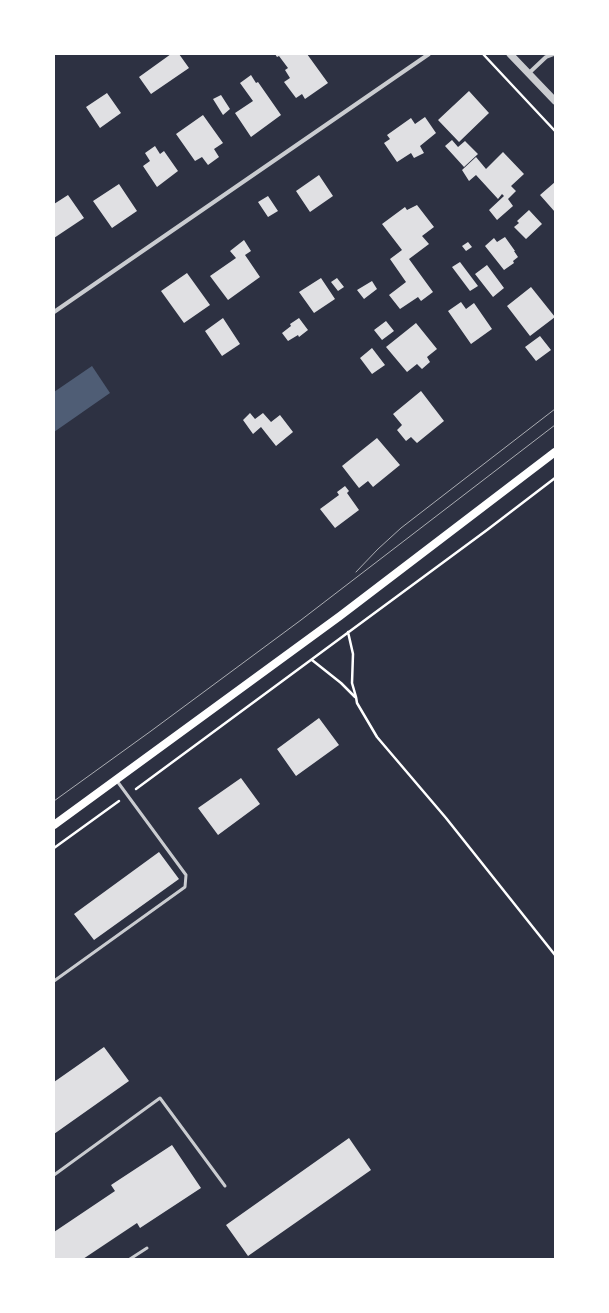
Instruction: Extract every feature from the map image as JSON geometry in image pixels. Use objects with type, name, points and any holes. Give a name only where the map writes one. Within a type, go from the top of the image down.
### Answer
[{"type":"main road","points":[[54,825],[340,616],[555,452]]},
{"type":"street","points":[[54,312],[429,54]]},
{"type":"street","points":[[510,54],[555,101]]},
{"type":"street","points":[[529,73],[546,57],[554,54]]},
{"type":"lane","points":[[54,981],[185,887],[186,875],[116,780]]},
{"type":"lane","points":[[54,1175],[160,1098],[225,1186]]},
{"type":"lane","points":[[130,1259],[147,1248]]},
{"type":"path","points":[[484,54],[555,131]]},
{"type":"path","points":[[54,848],[312,660],[555,478]]},
{"type":"path","points":[[340,616],[348,633],[353,654],[352,683],[357,703],[377,737],[446,818],[555,955]]},
{"type":"path","points":[[312,660],[341,683],[356,698]]},
{"type":"water","points":[[92,366],[110,393],[54,432],[54,392]]},
{"type":"building","points":[[171,54],[179,54],[189,68],[151,94],[139,77]]},
{"type":"building","points":[[275,54],[307,54],[328,83],[305,99],[302,94],[296,98],[284,82],[290,78],[285,70],[288,68],[279,56],[277,57]]},
{"type":"building","points":[[251,75],[256,83],[258,82],[281,115],[251,137],[235,113],[253,101],[240,83]]},
{"type":"building","points":[[469,91],[489,113],[459,142],[438,120]]},
{"type":"building","points":[[107,93],[121,113],[100,128],[86,107]]},
{"type":"building","points":[[221,95],[230,109],[223,115],[213,99]]},
{"type":"building","points":[[203,115],[223,143],[214,149],[219,157],[208,165],[202,157],[195,161],[176,134]]},
{"type":"building","points":[[425,117],[436,133],[420,146],[424,153],[414,158],[411,153],[397,162],[384,143],[390,139],[387,135],[411,118],[415,124]]},
{"type":"building","points":[[452,140],[458,147],[465,141],[478,154],[464,167],[445,146]]},
{"type":"building","points":[[155,146],[160,154],[164,151],[178,171],[157,187],[143,166],[150,161],[145,153]]},
{"type":"building","points":[[503,152],[524,174],[511,186],[516,191],[508,199],[513,206],[497,220],[489,210],[504,196],[502,194],[498,199],[476,175],[469,181],[462,170],[476,157],[486,169]]},
{"type":"building","points":[[319,175],[333,196],[310,212],[296,191]]},
{"type":"building","points":[[555,182],[555,212],[540,195]]},
{"type":"building","points":[[119,184],[137,211],[112,228],[93,201]]},
{"type":"building","points":[[68,195],[84,218],[54,238],[54,204]]},
{"type":"building","points":[[268,196],[278,211],[268,217],[258,202]]},
{"type":"building","points":[[417,205],[434,227],[422,236],[429,244],[409,259],[433,292],[421,301],[418,297],[400,309],[389,295],[406,282],[390,259],[402,250],[382,224],[405,207],[407,210]]},
{"type":"building","points":[[529,210],[542,224],[526,239],[514,227],[519,223],[517,221]]},
{"type":"building","points":[[505,237],[518,257],[513,261],[514,263],[504,270],[485,246],[494,238],[497,242]]},
{"type":"building","points":[[244,240],[251,251],[245,255],[260,277],[228,300],[210,276],[236,258],[230,251]]},
{"type":"building","points":[[468,242],[472,247],[466,251],[462,246]]},
{"type":"building","points":[[460,262],[478,286],[470,291],[452,267]]},
{"type":"building","points":[[487,265],[504,288],[493,297],[475,274]]},
{"type":"building","points":[[187,273],[210,305],[184,323],[161,291]]},
{"type":"building","points":[[321,278],[335,299],[314,313],[299,292]]},
{"type":"building","points":[[337,278],[344,287],[338,291],[331,282]]},
{"type":"building","points":[[372,281],[377,289],[364,299],[357,290]]},
{"type":"building","points":[[531,287],[555,317],[530,336],[507,306]]},
{"type":"building","points":[[461,302],[466,309],[474,303],[492,329],[471,344],[448,311]]},
{"type":"building","points":[[223,318],[240,344],[222,356],[205,331]]},
{"type":"building","points":[[299,318],[308,330],[299,337],[298,335],[288,341],[282,333],[291,326],[290,324]]},
{"type":"building","points":[[386,321],[394,331],[382,340],[374,330]]},
{"type":"building","points":[[416,323],[437,349],[427,357],[430,362],[422,369],[417,364],[407,372],[386,347]]},
{"type":"building","points":[[540,336],[551,350],[536,361],[525,347]]},
{"type":"building","points":[[372,348],[385,365],[372,374],[360,358]]},
{"type":"building","points":[[421,391],[444,421],[417,443],[411,437],[406,441],[397,430],[402,425],[393,414]]},
{"type":"building","points":[[250,413],[255,419],[263,413],[271,422],[280,415],[293,432],[276,446],[261,427],[253,434],[243,420]]},
{"type":"building","points":[[377,438],[400,465],[373,487],[368,481],[359,488],[342,466]]},
{"type":"building","points":[[345,486],[349,491],[347,493],[359,510],[335,528],[320,509],[339,495],[337,492]]},
{"type":"building","points":[[319,718],[339,745],[296,776],[277,749]]},
{"type":"building","points":[[241,778],[260,804],[218,835],[198,808]]},
{"type":"building","points":[[159,852],[179,879],[94,940],[74,914]]},
{"type":"building","points":[[104,1047],[129,1081],[54,1134],[54,1082]]},
{"type":"building","points":[[349,1138],[371,1170],[248,1256],[226,1225]]},
{"type":"building","points":[[172,1145],[201,1188],[140,1228],[137,1223],[83,1259],[54,1259],[54,1232],[115,1191],[111,1185]]},
{"type":"tram line","points":[[356,572],[401,528],[555,409]]},
{"type":"tram line","points":[[54,801],[301,620],[555,425]]}]
